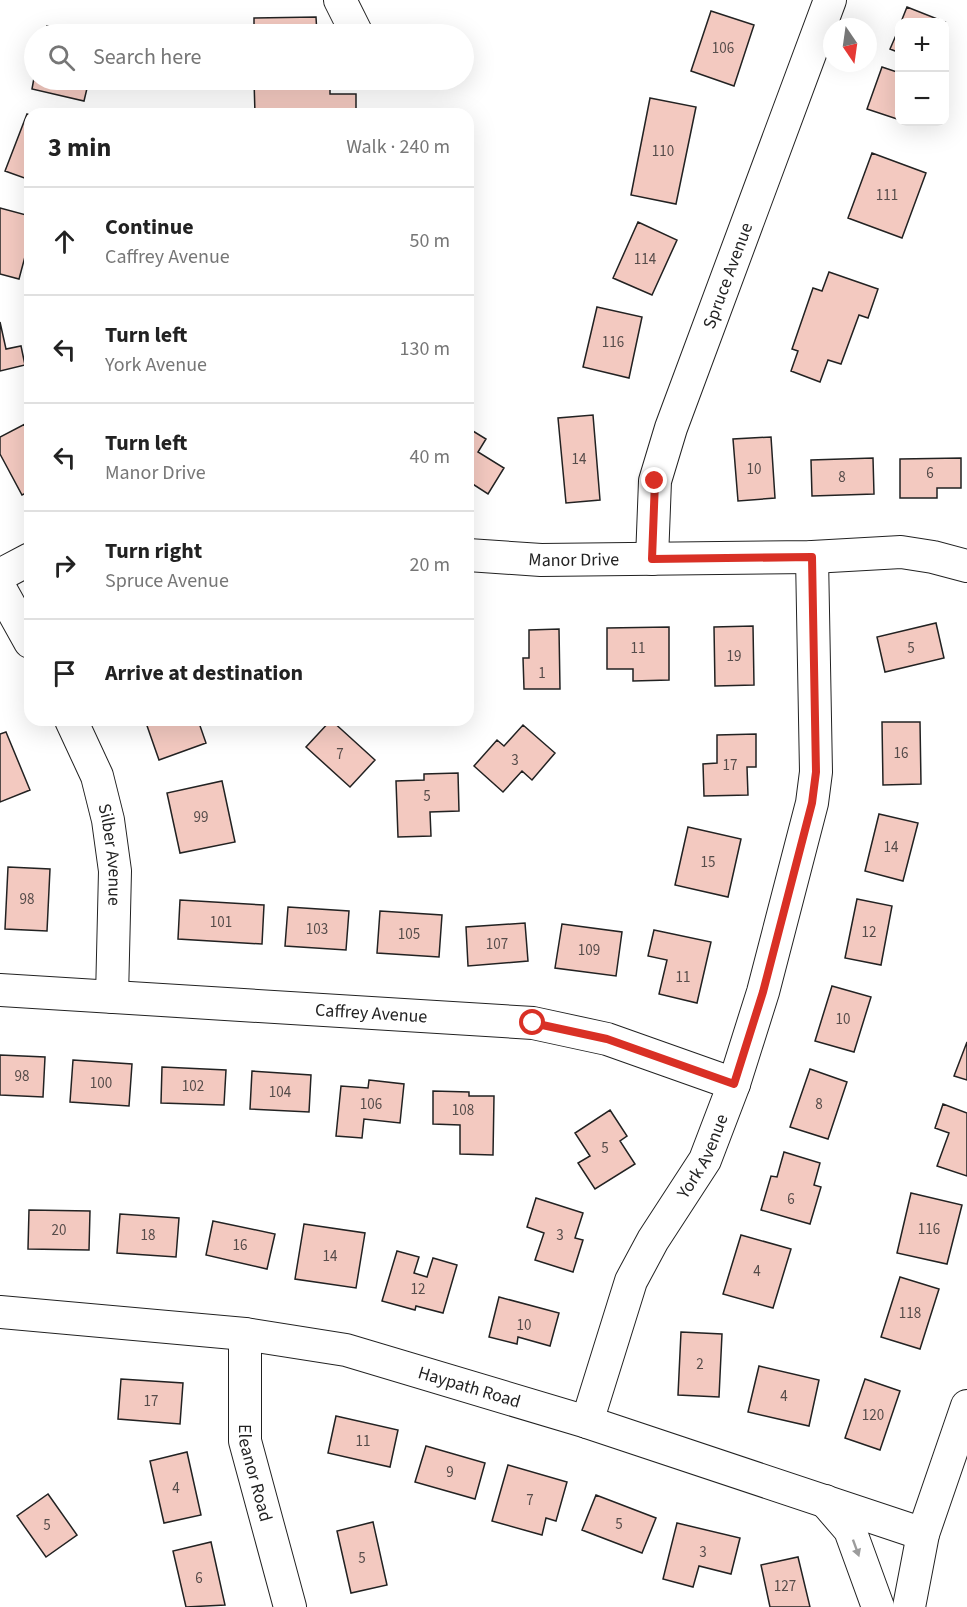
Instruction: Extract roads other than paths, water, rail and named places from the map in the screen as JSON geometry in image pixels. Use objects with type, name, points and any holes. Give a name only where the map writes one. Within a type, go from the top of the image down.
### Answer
[{"type":"street","points":[[340,0],[352,24]]},
{"type":"street","name":"Spruce Avenue","points":[[652,559],[655,481],[671,428],[830,0]]},
{"type":"street","name":"Manor Drive","points":[[474,555],[541,560],[812,557],[901,552],[967,566]]},
{"type":"street","name":"York Avenue","points":[[587,1422],[631,1281],[653,1240],[705,1160],[734,1084],[763,992],[812,803],[816,772],[812,557]]},
{"type":"street","points":[[0,575],[24,562]]},
{"type":"street","points":[[0,588],[24,631]]},
{"type":"street","name":"Silber Avenue","points":[[74,726],[97,776],[108,820],[115,871],[112,997]]},
{"type":"street","name":"Caffrey Avenue","points":[[0,990],[533,1023],[607,1039],[734,1084]]},
{"type":"street","name":"Haypath Road","points":[[0,1312],[245,1334],[346,1350],[587,1422],[923,1534]]},
{"type":"street","name":"Eleanor Road","points":[[245,1334],[245,1441],[290,1607]]},
{"type":"street","points":[[909,1607],[923,1534],[967,1406]]},
{"type":"street","points":[[824,1500],[850,1530],[878,1607]]}]
